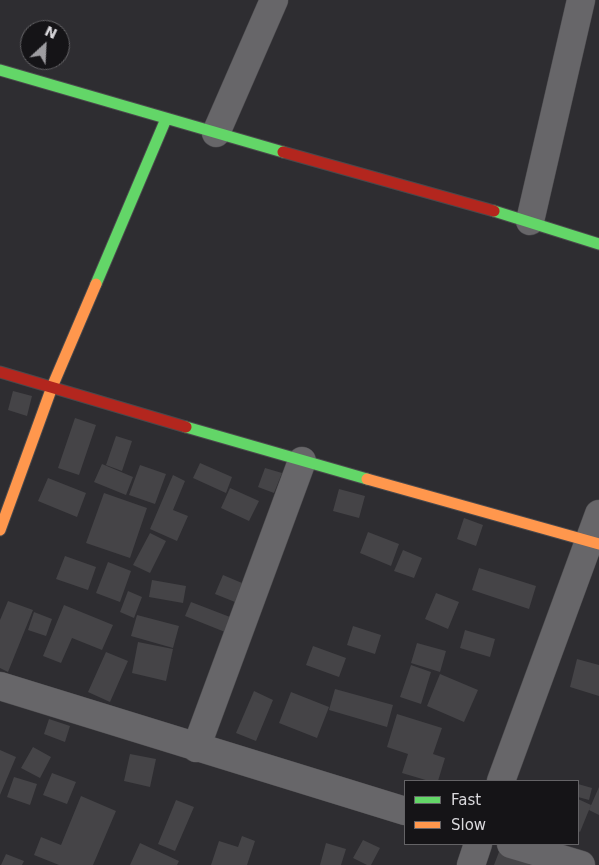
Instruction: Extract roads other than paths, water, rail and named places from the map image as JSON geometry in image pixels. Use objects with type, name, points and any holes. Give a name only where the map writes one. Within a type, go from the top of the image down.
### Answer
[{"type":"street","points":[[216,133],[274,0]]},
{"type":"street","points":[[530,221],[581,0]]},
{"type":"street","points":[[0,70],[166,119],[530,221],[599,244]]},
{"type":"street","points":[[0,530],[52,387],[166,119]]},
{"type":"street","points":[[0,372],[302,461],[594,543]]},
{"type":"street","points":[[196,748],[302,461]]},
{"type":"street","points":[[501,780],[594,543],[599,514]]},
{"type":"street","points":[[0,686],[404,812]]},
{"type":"street","points":[[471,865],[478,845]]},
{"type":"street","points":[[514,845],[582,865]]}]
